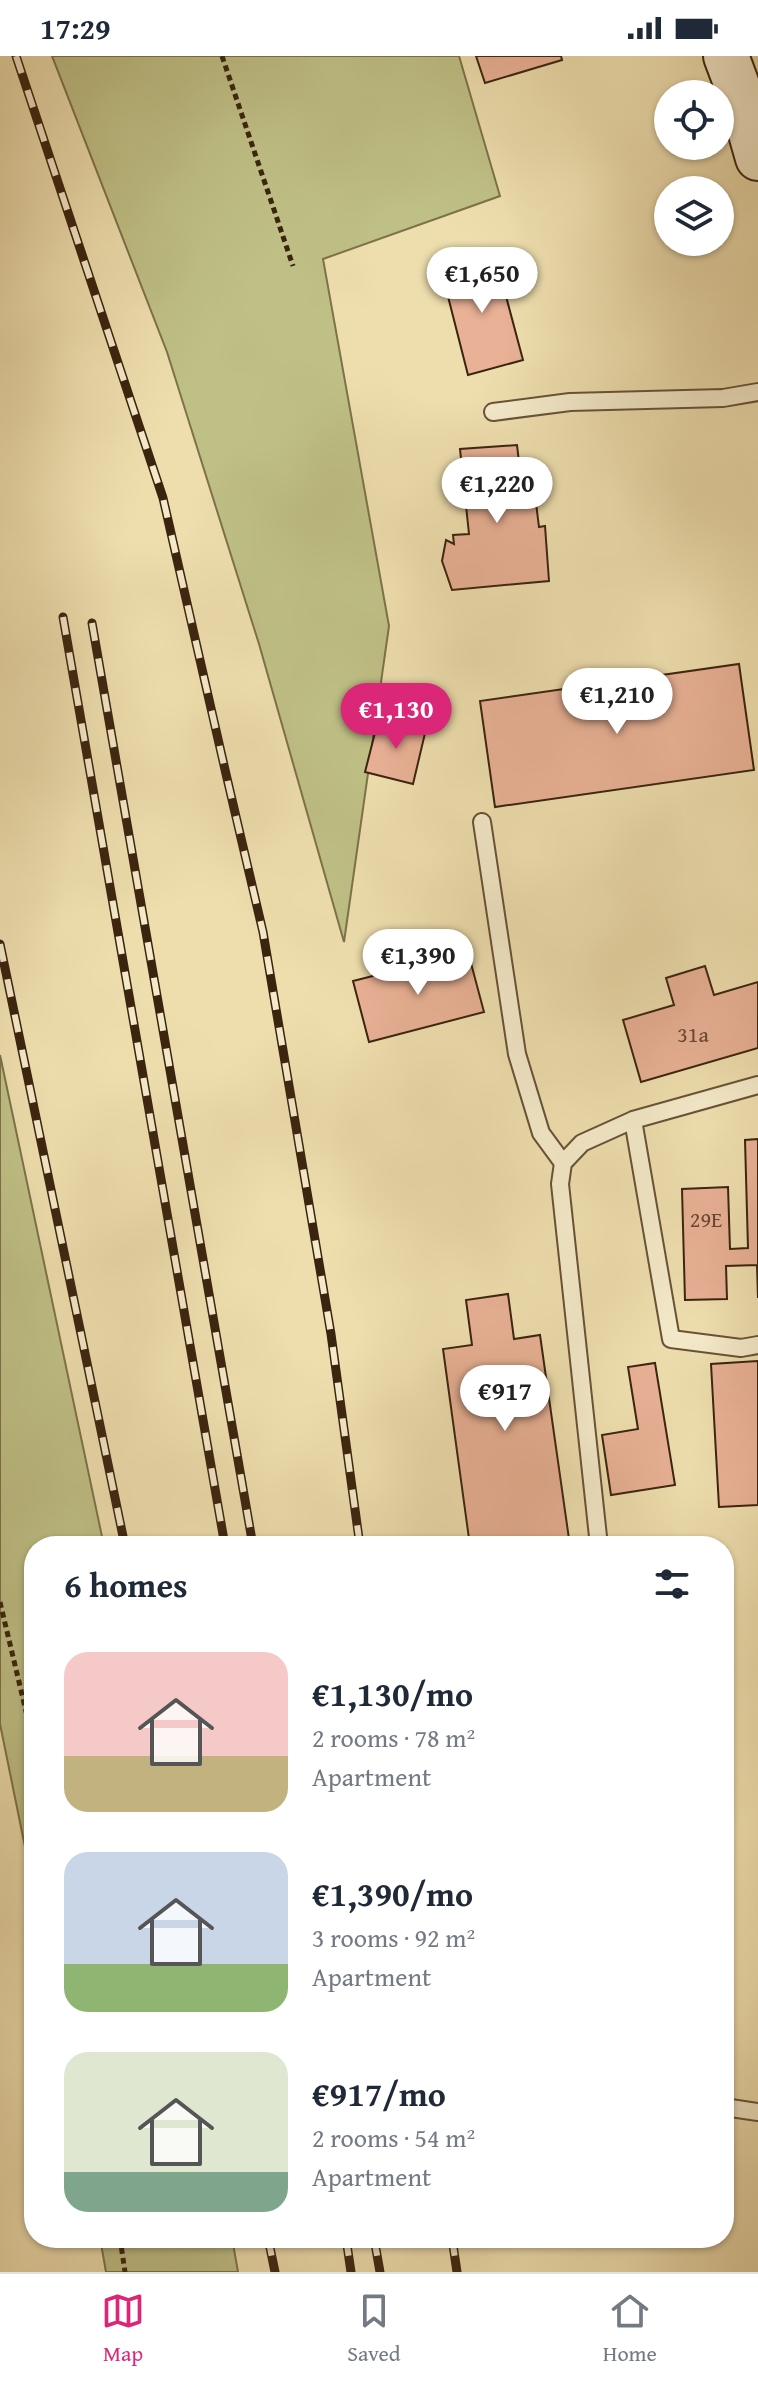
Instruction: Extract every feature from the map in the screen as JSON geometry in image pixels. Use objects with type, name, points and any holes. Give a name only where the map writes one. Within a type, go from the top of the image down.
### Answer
[{"type":"main road","points":[[726,56],[758,158]]},
{"type":"lane","points":[[493,412],[570,402],[723,398],[758,392]]},
{"type":"lane","points":[[482,822],[517,1054],[541,1133],[563,1163]]},
{"type":"lane","points":[[598,1536],[560,1184],[563,1163],[582,1143],[633,1120],[758,1085]]},
{"type":"lane","points":[[633,1120],[671,1339],[741,1348],[758,1345]]},
{"type":"lane","points":[[734,2108],[758,2112]]},
{"type":"path","points":[[222,56],[293,266]]},
{"type":"path","points":[[0,1602],[24,1703]]},
{"type":"path","points":[[121,2248],[125,2272]]},
{"type":"green space","points":[[52,56],[459,56],[500,196],[323,259],[389,626],[344,942],[259,644],[167,352]]},
{"type":"green space","points":[[0,1055],[102,1536],[24,1536],[24,1842],[0,1724]]},
{"type":"green space","points":[[102,2248],[234,2248],[238,2272],[106,2272]]},
{"type":"building","points":[[476,56],[561,56],[562,60],[485,83]]},
{"type":"building","points":[[495,255],[523,360],[468,375],[441,269]]},
{"type":"building","points":[[517,445],[522,487],[534,487],[539,527],[545,526],[549,581],[452,590],[442,561],[446,540],[454,544],[453,535],[469,534],[460,449]]},
{"type":"building","points":[[739,664],[754,770],[495,807],[480,701]]},
{"type":"building","points":[[379,717],[426,729],[413,784],[365,772]]},
{"type":"building","points":[[468,952],[484,1012],[369,1042],[353,981]]},
{"type":"building","points":[[705,966],[714,995],[758,982],[758,1048],[641,1082],[623,1020],[674,1005],[666,978]]},
{"type":"building","points":[[758,1139],[758,1298],[757,1265],[726,1266],[727,1299],[685,1300],[682,1189],[728,1187],[730,1249],[748,1248],[745,1140]]},
{"type":"building","points":[[508,1294],[514,1339],[540,1335],[569,1536],[469,1536],[443,1349],[472,1345],[466,1300]]},
{"type":"building","points":[[758,1361],[758,1505],[719,1507],[711,1364]]},
{"type":"building","points":[[655,1363],[675,1485],[611,1495],[602,1435],[638,1429],[628,1367]]},
{"type":"railway","points":[[16,56],[163,498],[263,932],[331,1334],[359,1536]]},
{"type":"railway","points":[[63,617],[223,1536]]},
{"type":"railway","points":[[92,623],[251,1536]]},
{"type":"railway","points":[[0,944],[123,1536]]},
{"type":"railway","points":[[270,2248],[275,2272]]},
{"type":"railway","points":[[347,2248],[351,2272]]},
{"type":"railway","points":[[376,2248],[380,2272]]},
{"type":"railway","points":[[453,2248],[457,2272]]}]
